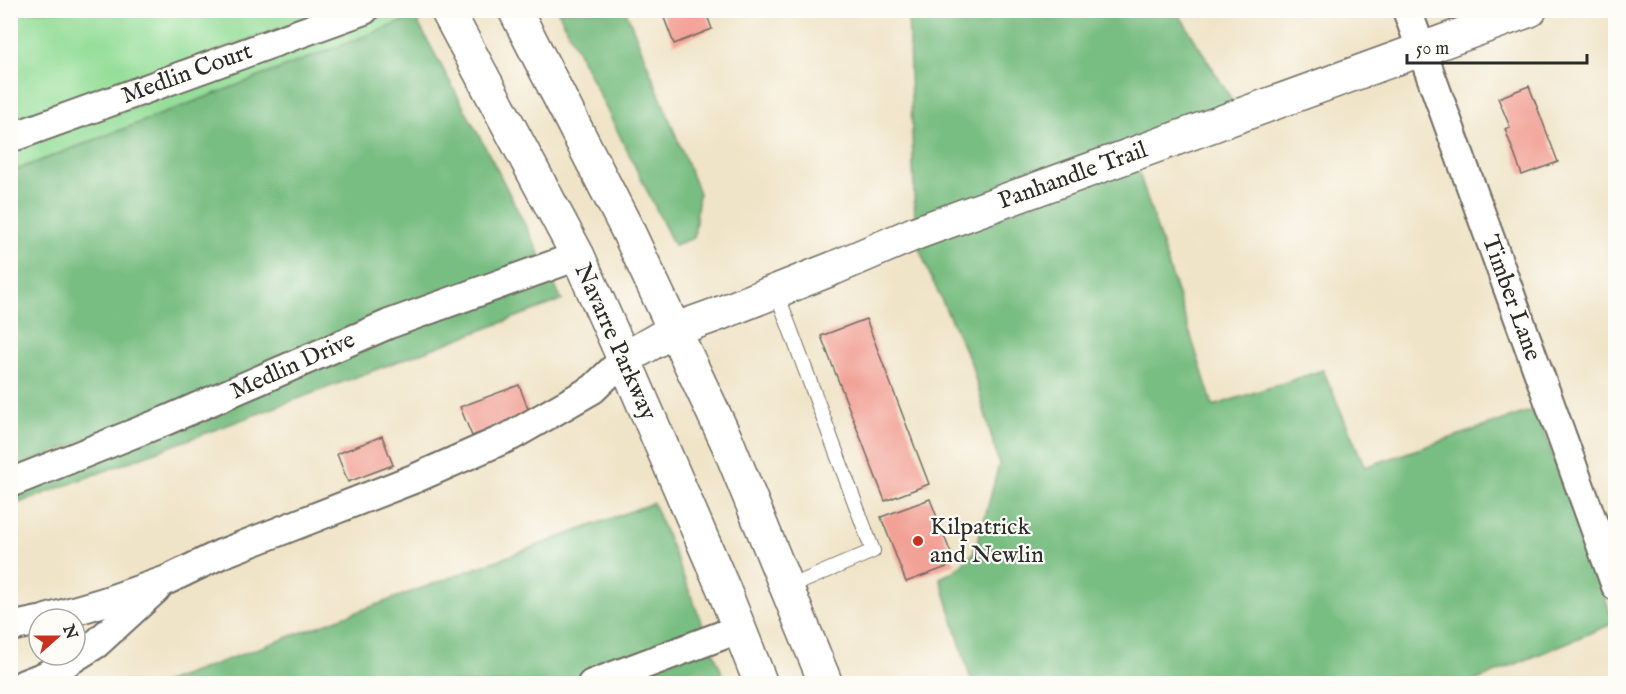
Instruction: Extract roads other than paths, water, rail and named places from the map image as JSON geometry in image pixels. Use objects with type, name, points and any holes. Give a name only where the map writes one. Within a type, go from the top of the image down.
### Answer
[{"type":"main road","name":"Navarre Parkway","points":[[447,10],[578,256],[624,359],[761,684]]},
{"type":"main road","points":[[496,10],[517,50],[580,136]]},
{"type":"main road","points":[[514,10],[627,229],[728,444],[826,684]]},
{"type":"main road","name":"Panhandle Trail","points":[[624,359],[674,330],[916,233],[1530,10]]},
{"type":"street","name":"Medlin Court","points":[[10,138],[364,10]]},
{"type":"street","name":"Timber Lane","points":[[1407,10],[1616,586]]},
{"type":"street","name":"Medlin Drive","points":[[10,483],[165,421],[389,324],[578,256]]},
{"type":"street","points":[[87,607],[167,580],[221,554],[416,478],[511,436],[593,389],[624,359]]},
{"type":"street","points":[[24,684],[45,676],[96,644],[167,580]]},
{"type":"street","points":[[10,627],[27,623]]},
{"type":"street","points":[[592,684],[739,629]]},
{"type":"lane","points":[[776,291],[873,551],[787,588]]},
{"type":"place","name":"Kilpatrick and Newlin","points":[[918,541]]}]
